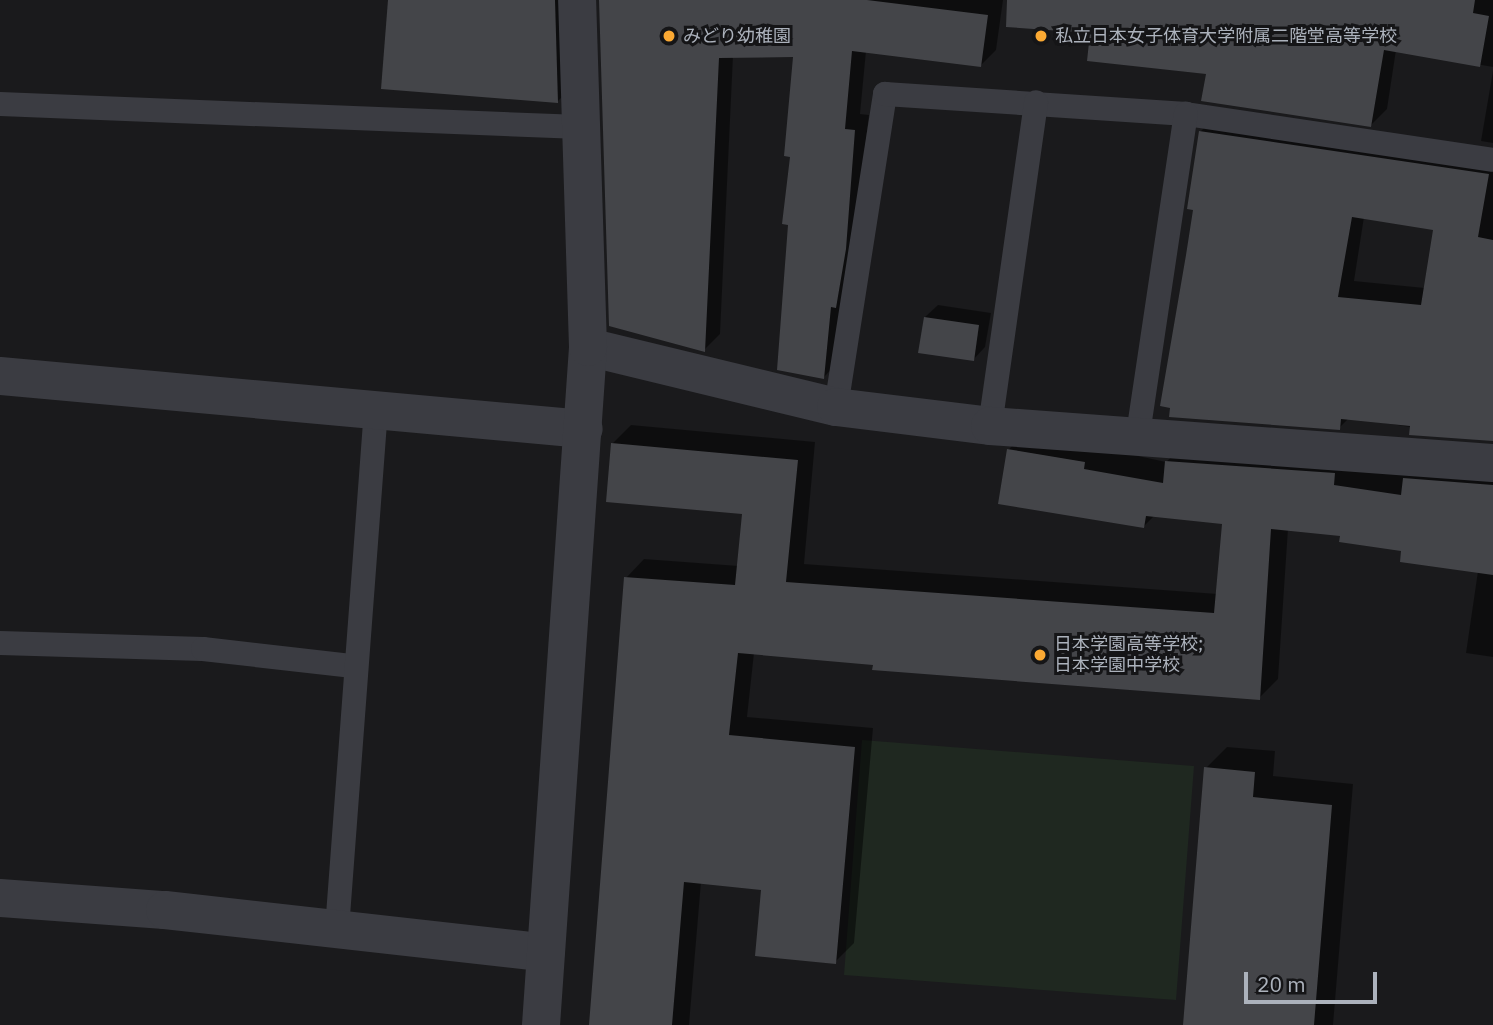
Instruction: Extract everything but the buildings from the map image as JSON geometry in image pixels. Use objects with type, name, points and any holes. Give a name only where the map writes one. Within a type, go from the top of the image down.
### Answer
[{"type":"street","points":[[541,1025],[588,347],[577,0]]},
{"type":"street","points":[[588,347],[836,407],[990,426],[1138,434],[1493,463]]},
{"type":"street","points":[[0,376],[584,429]]},
{"type":"street","points":[[0,898],[165,910],[546,953]]},
{"type":"lane","points":[[836,407],[885,94],[1186,114],[1493,160]]},
{"type":"lane","points":[[990,426],[1036,102]]},
{"type":"lane","points":[[0,104],[581,127]]},
{"type":"lane","points":[[1138,434],[1186,114]]},
{"type":"lane","points":[[337,929],[353,666],[376,409]]},
{"type":"lane","points":[[0,643],[203,649],[353,666]]},
{"type":"shaded area","points":[[862,740],[1194,766],[1176,1000],[844,975]]},
{"type":"place","name":"みどり幼稚園","points":[[669,36]]},
{"type":"place","name":"私立日本女子体育大学附属二階堂高等学校","points":[[1041,36]]},
{"type":"place","name":"日本学園高等学校; 日本学園中学校","points":[[1040,655]]}]
